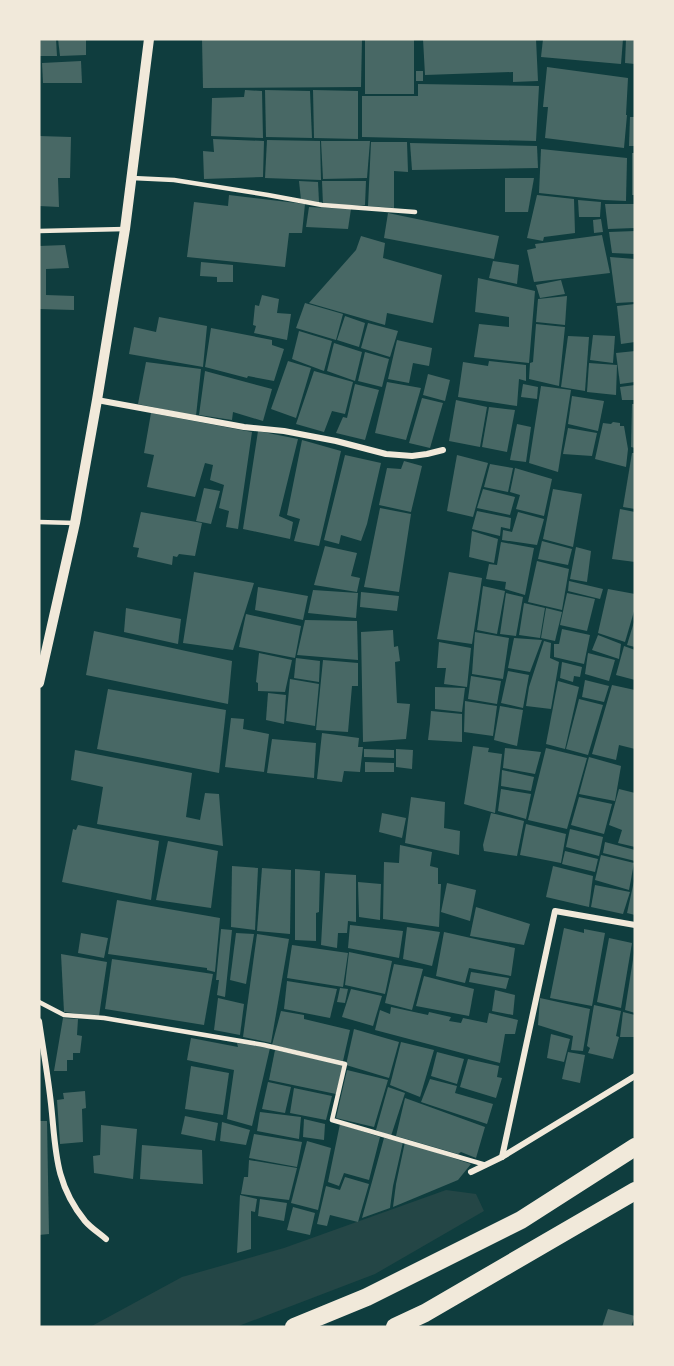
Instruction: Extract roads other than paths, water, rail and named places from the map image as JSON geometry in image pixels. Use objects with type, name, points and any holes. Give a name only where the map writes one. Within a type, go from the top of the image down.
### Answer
[{"type":"highway","points":[[294,1327],[368,1297],[521,1220],[635,1147]]},
{"type":"highway","points":[[395,1327],[425,1313],[635,1191]]},
{"type":"street","points":[[39,683],[43,650],[75,523],[97,400],[125,230],[149,39]]},
{"type":"street","points":[[97,400],[244,427],[285,431],[386,454],[412,456],[443,450]]},
{"type":"street","points":[[502,1157],[555,910],[635,926]]},
{"type":"street","points":[[39,1021],[60,1176],[72,1204],[86,1223],[106,1239]]},
{"type":"street","points":[[471,1172],[502,1157],[635,1076]]},
{"type":"lane","points":[[132,178],[174,180],[322,205],[415,212]]},
{"type":"lane","points":[[39,231],[125,230]]},
{"type":"lane","points":[[39,522],[75,523]]},
{"type":"lane","points":[[39,1002],[64,1015],[104,1018],[264,1045],[345,1064],[332,1120],[486,1165]]}]
